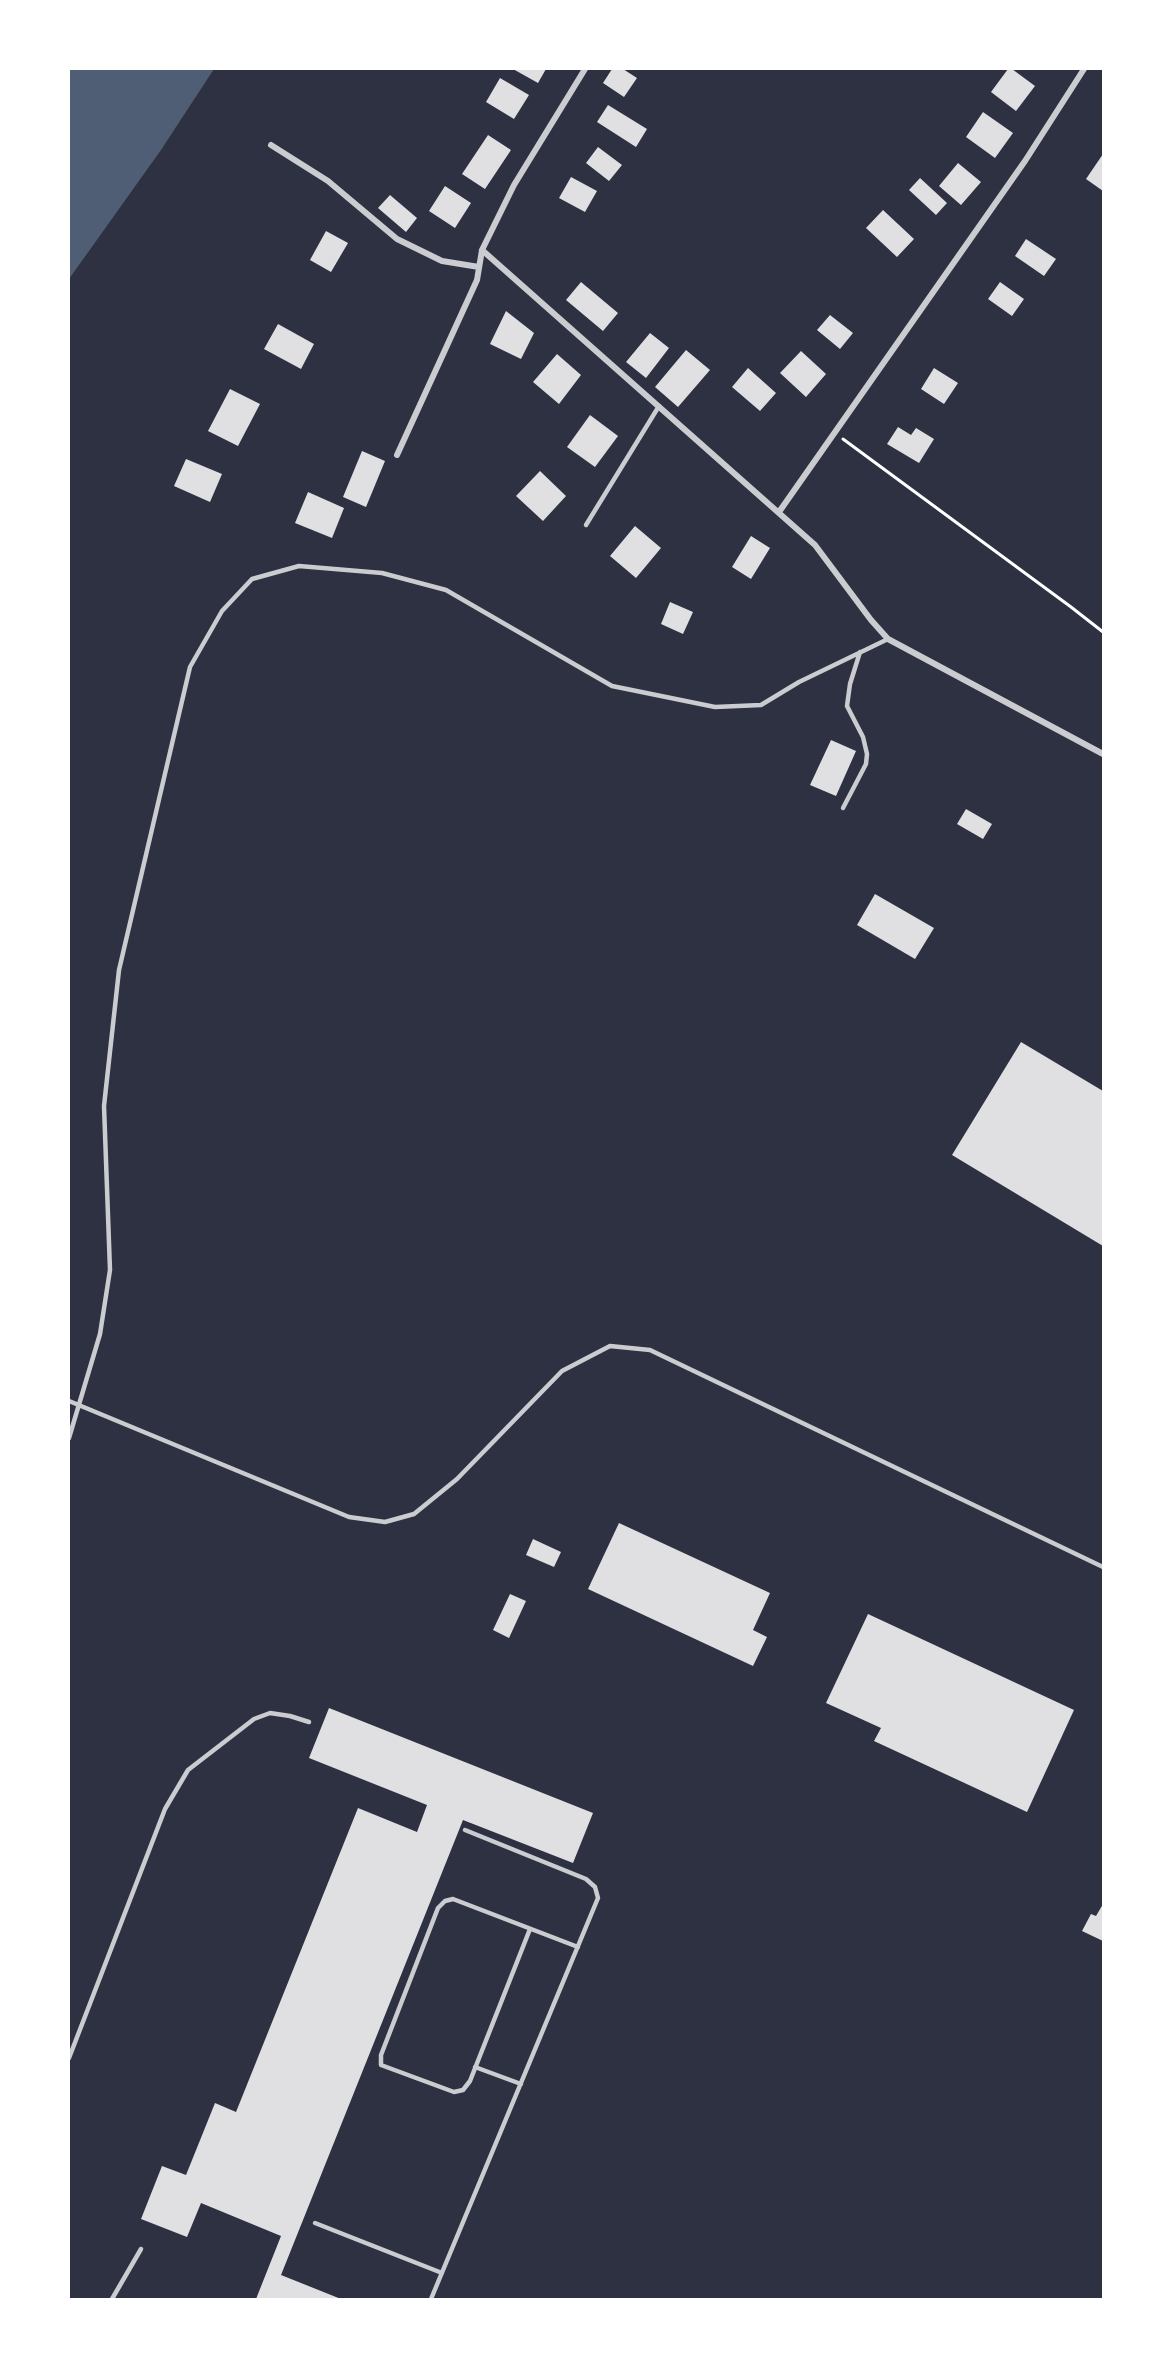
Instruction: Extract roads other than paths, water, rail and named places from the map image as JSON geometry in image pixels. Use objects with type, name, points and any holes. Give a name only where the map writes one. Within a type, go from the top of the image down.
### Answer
[{"type":"street","points":[[397,455],[477,280],[482,250],[514,186],[585,69]]},
{"type":"street","points":[[779,512],[1025,160],[1084,69]]},
{"type":"street","points":[[271,145],[328,181],[397,240],[442,261],[479,267]]},
{"type":"street","points":[[482,250],[816,545],[871,620],[888,639],[1103,754]]},
{"type":"lane","points":[[586,525],[659,406]]},
{"type":"lane","points":[[69,1438],[100,1334],[110,1270],[104,1106],[119,970],[190,667],[222,611],[252,579],[299,566],[382,573],[436,587],[446,590],[612,686],[715,707],[761,705],[799,682],[888,639]]},
{"type":"lane","points":[[843,808],[866,764],[867,754],[863,737],[847,706],[850,684],[860,652]]},
{"type":"lane","points":[[69,1401],[349,1517],[385,1522],[414,1514],[457,1479],[562,1371],[610,1346],[650,1350],[1103,1567]]},
{"type":"lane","points":[[69,2058],[165,1809],[188,1770],[254,1719],[270,1713],[309,1722]]},
{"type":"lane","points":[[431,2299],[598,1898],[595,1887],[586,1879],[465,1830]]},
{"type":"lane","points":[[530,1929],[475,2067],[463,2090],[454,2092],[381,2065],[381,2055],[438,1908],[445,1901],[453,1899],[578,1947]]},
{"type":"lane","points":[[475,2067],[521,2084]]},
{"type":"lane","points":[[315,2223],[442,2273]]},
{"type":"lane","points":[[112,2299],[141,2249]]},
{"type":"water","points":[[69,69],[214,69],[161,150],[69,279]]}]
